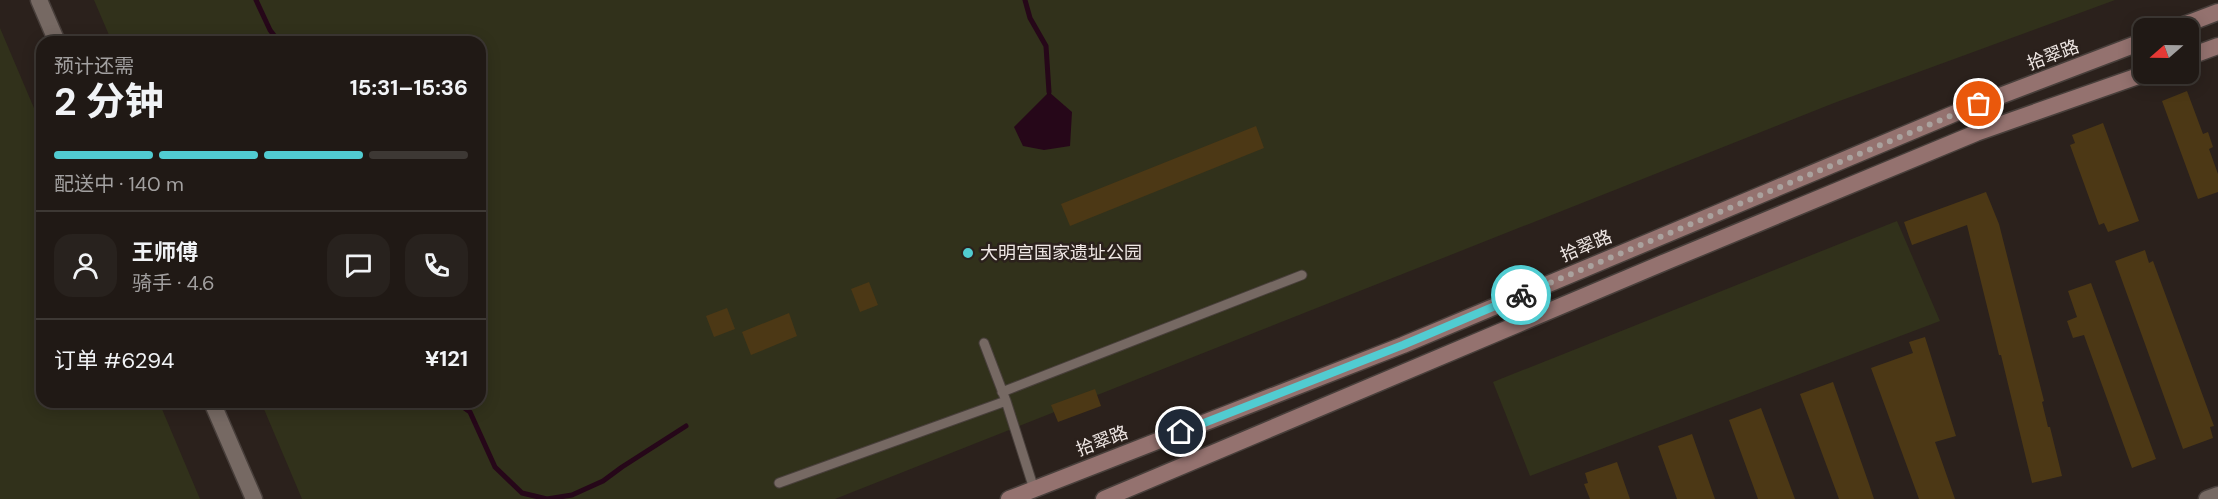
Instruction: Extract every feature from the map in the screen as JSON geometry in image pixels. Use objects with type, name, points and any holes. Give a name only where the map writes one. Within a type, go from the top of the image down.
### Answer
[{"type":"main road","points":[[2199,19],[2218,12]]},
{"type":"main road","name":"拾翠路","points":[[1009,499],[1403,345],[1958,112],[2133,45]]},
{"type":"main road","points":[[2199,53],[2218,46]]},
{"type":"main road","points":[[1104,499],[1659,264],[1976,133],[2133,78]]},
{"type":"street","points":[[39,0],[54,36]]},
{"type":"street","points":[[215,408],[254,499]]},
{"type":"street","points":[[2207,499],[2218,495]]},
{"type":"lane","points":[[779,483],[1004,396],[1302,275]]},
{"type":"lane","points":[[984,343],[1034,489]]},
{"type":"shaded area","name":"大明宫国家遗址公园","points":[[94,0],[2115,0],[1834,103],[835,499],[302,499],[264,408],[486,408],[486,36],[109,36]]},
{"type":"shaded area","points":[[0,28],[36,113],[36,408],[162,408],[200,499],[0,499]]},
{"type":"shaded area","points":[[1049,92],[1072,112],[1070,146],[1044,150],[1023,146],[1014,127]]},
{"type":"shaded area","points":[[1897,221],[1940,321],[1530,476],[1493,382]]},
{"type":"building","points":[[2187,91],[2203,134],[2208,132],[2213,147],[2209,149],[2218,174],[2218,192],[2198,199],[2162,101]]},
{"type":"building","points":[[2103,123],[2139,221],[2108,232],[2104,223],[2099,225],[2070,145],[2075,143],[2072,135]]},
{"type":"building","points":[[1256,126],[1264,148],[1070,226],[1061,204]]},
{"type":"building","points":[[1986,192],[1999,224],[2062,476],[2032,483],[1967,225],[1912,245],[1904,222]]},
{"type":"building","points":[[2145,250],[2149,263],[2153,261],[2214,426],[2210,427],[2213,438],[2183,449],[2115,261]]},
{"type":"building","points":[[869,282],[878,305],[860,312],[851,289]]},
{"type":"building","points":[[2091,283],[2156,459],[2132,468],[2084,335],[2073,338],[2067,321],[2077,317],[2068,291]]},
{"type":"building","points":[[727,308],[735,329],[714,337],[706,316]]},
{"type":"building","points":[[789,313],[797,336],[751,355],[742,332]]},
{"type":"building","points":[[1925,337],[1956,436],[1935,442],[1955,499],[1919,499],[1871,368],[1913,353],[1909,342]]},
{"type":"building","points":[[1833,382],[1874,499],[1839,499],[1800,394]]},
{"type":"building","points":[[1095,389],[1101,406],[1058,422],[1051,405]]},
{"type":"building","points":[[1761,408],[1795,499],[1758,499],[1729,420]]},
{"type":"building","points":[[1692,434],[1715,499],[1677,499],[1658,446]]},
{"type":"building","points":[[1617,462],[1630,499],[1590,499],[1584,484],[1588,483],[1585,473]]},
{"type":"waterway","points":[[256,0],[274,36]]},
{"type":"waterway","points":[[1025,0],[1030,18],[1046,46],[1049,92]]},
{"type":"waterway","points":[[464,408],[470,412],[495,467],[522,493],[547,499]]},
{"type":"waterway","points":[[547,499],[572,495],[603,481],[686,426]]},
{"type":"way so far","points":[[1521,295],[1979,104]]},
{"type":"place","name":"大明宫国家遗址公园","points":[[968,253]]},
{"type":"route","points":[[1181,432],[1403,345],[1521,295]]}]
